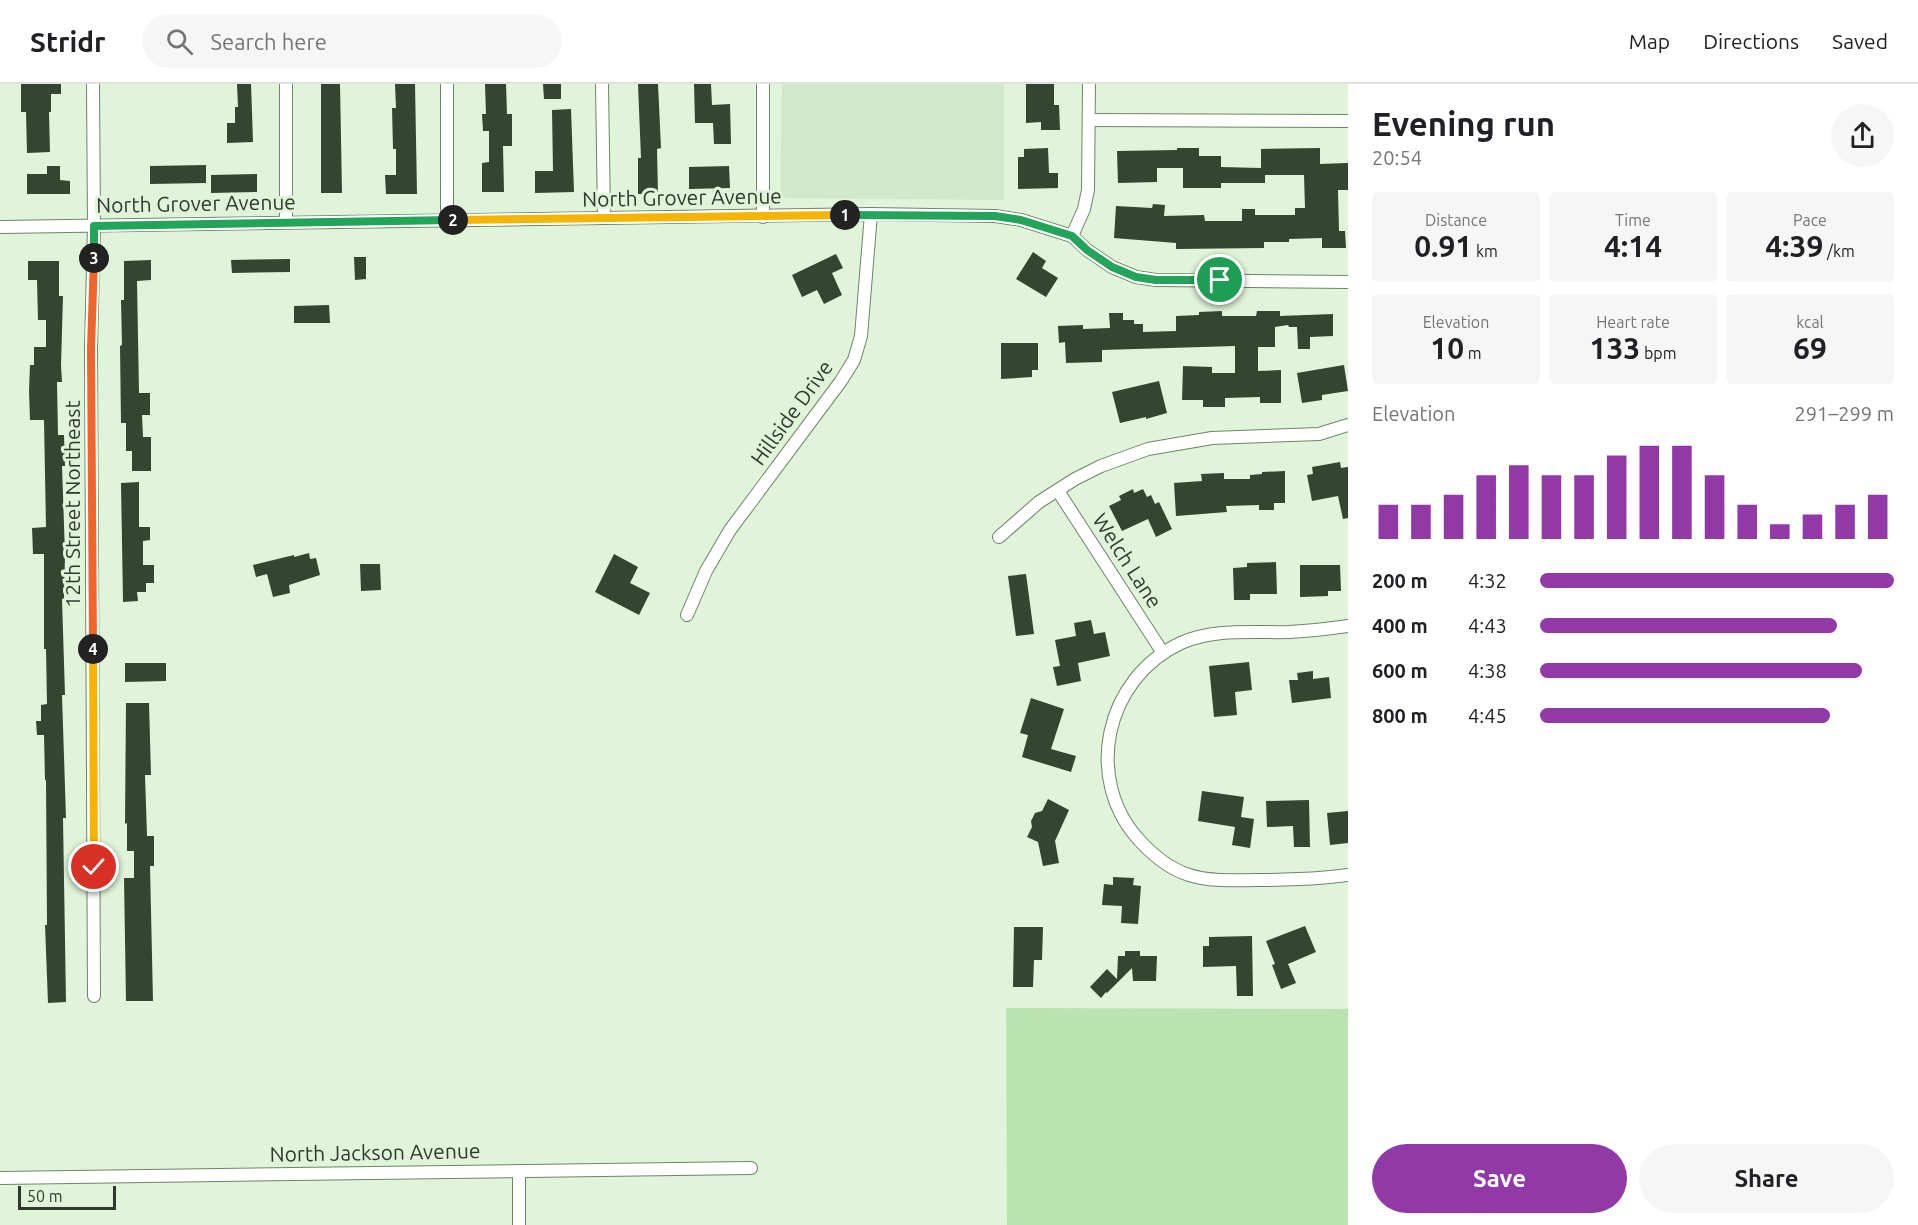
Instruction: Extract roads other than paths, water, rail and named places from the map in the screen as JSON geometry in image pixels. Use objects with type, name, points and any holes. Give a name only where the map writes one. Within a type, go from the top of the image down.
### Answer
[{"type":"street","name":"12th Street Northeast","points":[[93,84],[94,226],[91,348],[94,996]]},
{"type":"street","points":[[286,84],[286,222]]},
{"type":"street","points":[[447,84],[447,220]]},
{"type":"street","points":[[602,84],[604,218]]},
{"type":"street","points":[[763,84],[763,216]]},
{"type":"street","points":[[1072,236],[1084,208],[1088,190],[1089,84]]},
{"type":"street","points":[[1089,120],[1348,120]]},
{"type":"street","name":"North Grover Avenue","points":[[0,227],[871,214],[995,216],[1021,220],[1072,236],[1087,250],[1112,267],[1136,277],[1156,280],[1348,282]]},
{"type":"street","name":"Hillside Drive","points":[[687,615],[706,571],[730,530],[842,381],[854,360],[861,336],[871,214]]},
{"type":"street","points":[[999,537],[1039,502],[1076,478],[1148,449],[1212,438],[1319,434],[1348,424]]},
{"type":"street","name":"Welch Lane","points":[[1058,491],[1163,653]]},
{"type":"street","points":[[1348,626],[1291,632],[1224,633],[1203,636],[1182,643],[1151,662],[1130,684],[1119,704],[1107,748],[1110,787],[1125,822],[1133,835],[1149,851],[1174,868],[1188,875],[1210,880],[1292,879],[1348,875]]},
{"type":"street","name":"North Jackson Avenue","points":[[0,1178],[751,1168]]},
{"type":"street","points":[[519,1171],[519,1225]]}]
